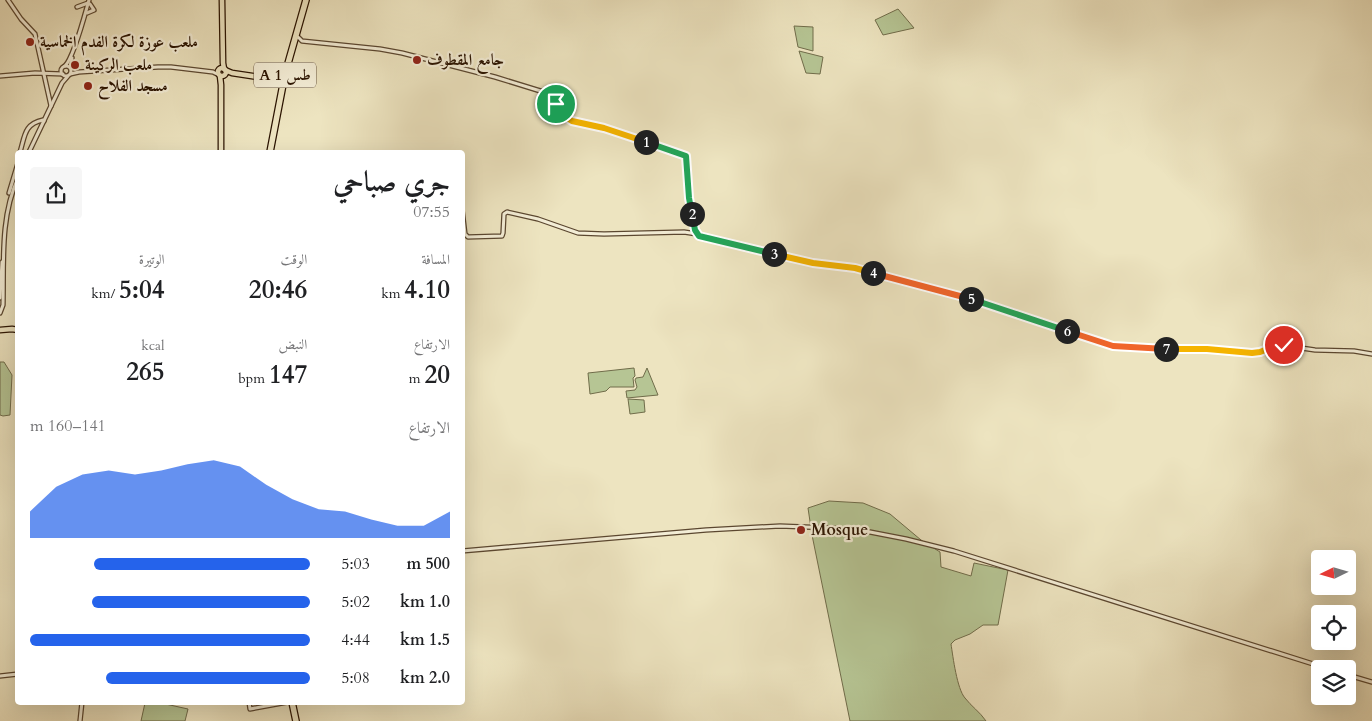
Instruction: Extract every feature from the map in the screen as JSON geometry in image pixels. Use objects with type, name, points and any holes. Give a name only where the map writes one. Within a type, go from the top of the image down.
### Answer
[{"type":"highway","points":[[272,150],[282,82],[295,48],[307,0]]},
{"type":"highway","name":"A 1 طس","points":[[282,82],[305,8]]},
{"type":"highway","points":[[295,705],[298,721]]},
{"type":"main road","points":[[221,0],[222,150]]},
{"type":"main road","points":[[221,73],[232,73],[282,82]]},
{"type":"main road","points":[[0,331],[15,330]]},
{"type":"street","points":[[8,0],[21,19],[35,34],[51,104]]},
{"type":"street","points":[[55,74],[67,64],[70,58],[90,2]]},
{"type":"street","points":[[86,14],[77,7],[90,2]]},
{"type":"street","points":[[30,150],[62,82],[71,71],[70,68],[86,14],[94,10],[90,2]]},
{"type":"street","points":[[298,37],[300,41],[402,53],[495,77],[547,93],[564,116],[572,121],[604,128],[684,154],[687,157],[689,198],[697,234]]},
{"type":"street","points":[[295,48],[300,43],[310,42]]},
{"type":"street","points":[[0,76],[35,73],[66,75],[79,72],[169,66],[221,73]]},
{"type":"street","points":[[63,68],[70,68],[73,71],[79,72]]},
{"type":"street","points":[[63,68],[66,75]]},
{"type":"street","points":[[21,150],[26,131],[30,125],[44,120]]},
{"type":"street","points":[[0,298],[5,214],[15,175]]},
{"type":"street","points":[[11,190],[15,183]]},
{"type":"street","points":[[465,234],[468,237],[501,236],[505,212],[578,233],[692,233],[803,260],[855,268],[943,291],[982,302],[1113,346],[1207,349],[1252,353],[1280,345],[1315,350],[1354,351],[1372,354]]},
{"type":"street","points":[[692,233],[695,228]]},
{"type":"street","points":[[0,313],[3,305],[2,273]]},
{"type":"street","points":[[465,551],[758,526],[810,527],[870,532],[954,551],[1311,663]]},
{"type":"street","points":[[0,676],[15,674]]},
{"type":"street","points":[[1356,677],[1372,682]]},
{"type":"street","points":[[80,721],[82,705]]},
{"type":"street","points":[[249,705],[250,710],[274,705]]},
{"type":"green space","points":[[898,9],[914,28],[883,35],[875,20]]},
{"type":"green space","points":[[794,26],[813,27],[813,51],[798,47]]},
{"type":"green space","points":[[799,51],[823,57],[820,74],[806,73]]},
{"type":"green space","points":[[0,362],[4,362],[12,375],[10,415],[3,416],[0,415]]},
{"type":"green space","points":[[634,368],[634,387],[610,387],[606,391],[590,394],[588,373]]},
{"type":"green space","points":[[647,368],[658,395],[627,398],[626,391],[635,390],[637,387],[636,378],[643,377]]},
{"type":"green space","points":[[628,399],[644,400],[645,412],[630,414]]},
{"type":"green space","points":[[829,501],[863,503],[890,514],[921,540],[940,552],[941,567],[971,576],[974,563],[1008,570],[998,625],[983,625],[951,644],[962,694],[986,721],[850,721],[808,508]]},
{"type":"green space","points":[[145,705],[170,705],[188,709],[185,721],[141,721]]},
{"type":"place","name":"ملعب عوزة لكرة الفدم الخماسية","points":[[30,42]]},
{"type":"place","name":"جامع المقطوف","points":[[417,60]]},
{"type":"place","name":"ملعب الركينة","points":[[75,65]]},
{"type":"place","name":"مسجد الفلاح","points":[[88,86]]},
{"type":"place","name":"Mosque","points":[[801,530]]},
{"type":"route","points":[[556,104],[568,120],[604,128],[685,155],[687,157],[689,198],[695,230],[699,236],[813,263],[855,268],[943,291],[982,302],[1113,346],[1228,350],[1252,353],[1284,345]]}]
